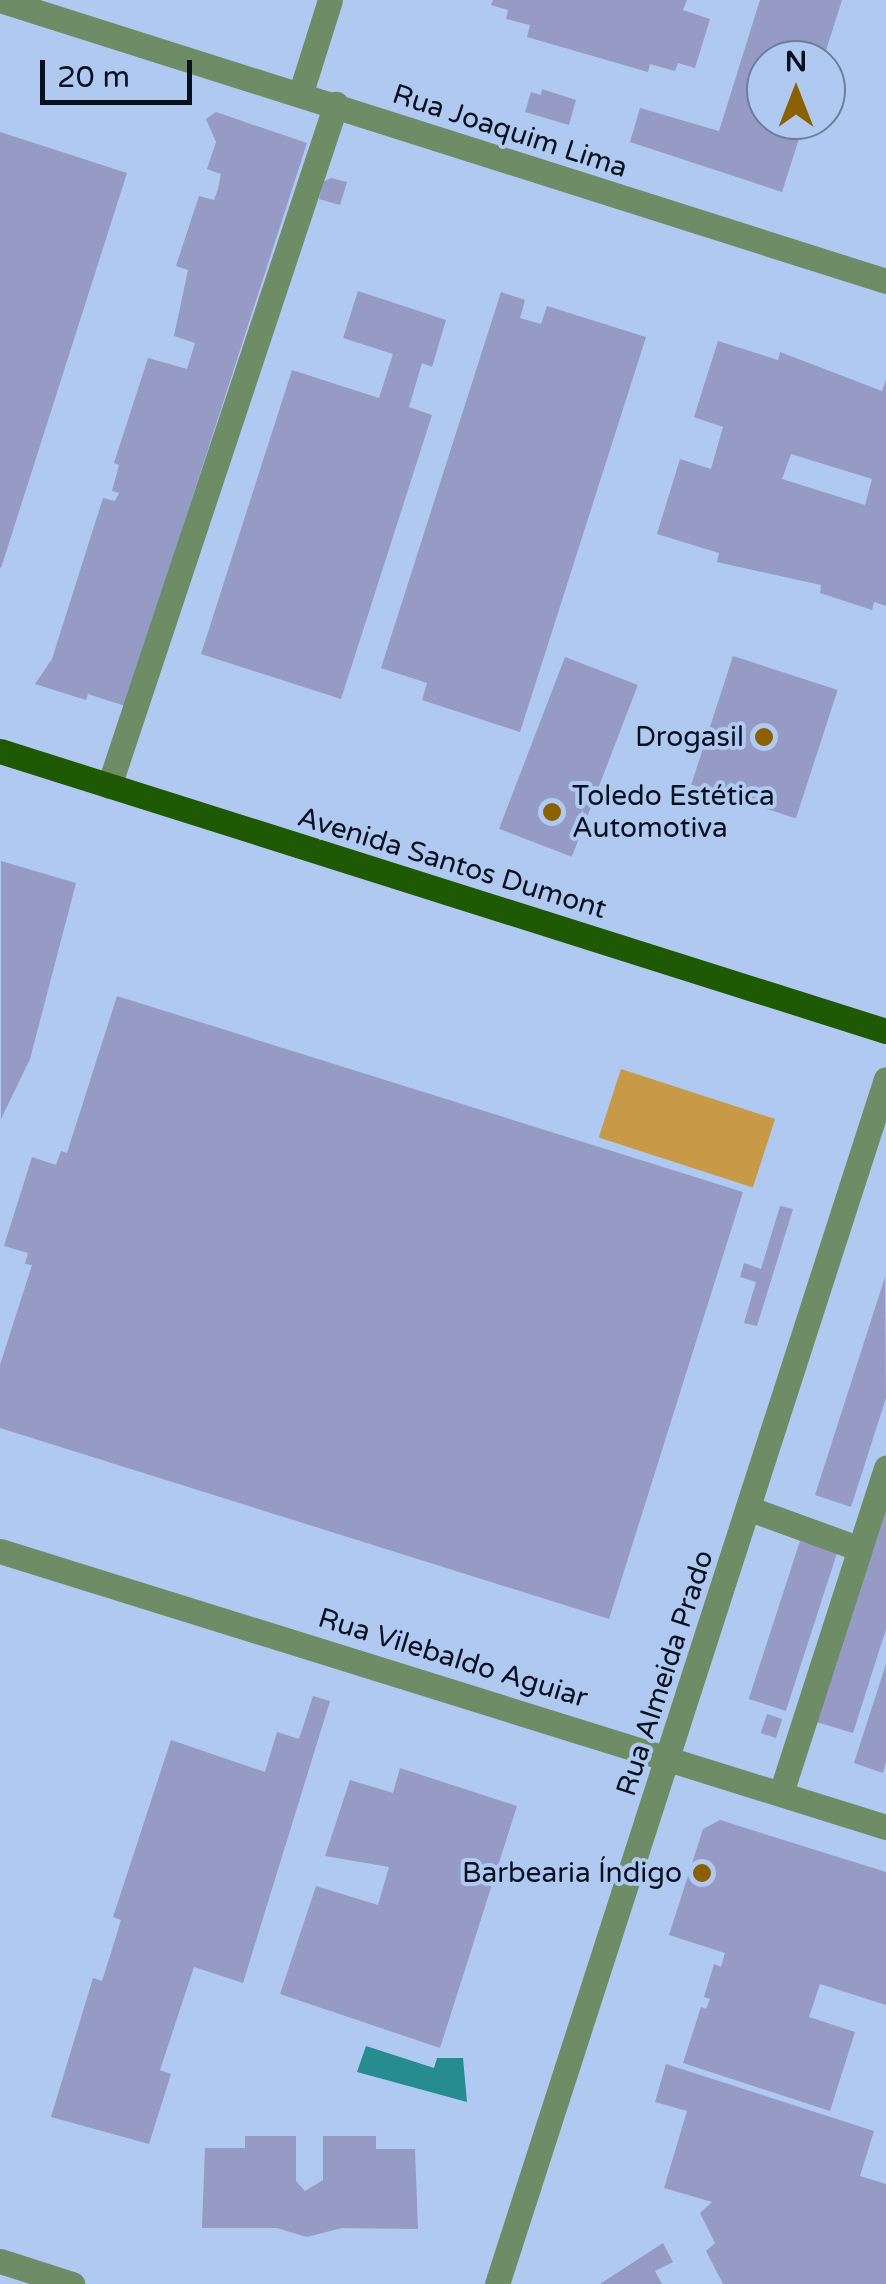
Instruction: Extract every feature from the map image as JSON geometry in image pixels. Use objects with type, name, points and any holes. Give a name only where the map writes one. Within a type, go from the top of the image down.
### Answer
[{"type":"main road","name":"Avenida Santos Dumont","points":[[0,751],[886,1031]]},
{"type":"street","name":"Rua Joaquim Lima","points":[[0,0],[301,92],[886,281]]},
{"type":"street","points":[[301,92],[330,0]]},
{"type":"street","points":[[109,786],[336,104]]},
{"type":"street","name":"Rua Almeida Prado","points":[[497,2284],[886,1079]]},
{"type":"street","points":[[781,1793],[886,1467]]},
{"type":"street","points":[[750,1509],[858,1548]]},
{"type":"street","name":"Rua Vilebaldo Aguiar","points":[[0,1552],[670,1756],[886,1827]]},
{"type":"street","points":[[0,2261],[72,2284]]},
{"type":"shaded area","points":[[621,1069],[775,1119],[753,1188],[599,1137]]},
{"type":"shaded area","points":[[366,2046],[434,2068],[437,2058],[463,2058],[467,2102],[357,2072]]},
{"type":"building","points":[[493,0],[687,0],[683,10],[710,19],[695,68],[678,63],[675,71],[650,64],[648,72],[527,37],[530,25],[506,19],[508,10],[491,5]]},
{"type":"building","points":[[760,0],[842,0],[829,40],[747,40]]},
{"type":"building","points":[[746,45],[746,140],[799,140],[782,192],[630,142],[640,108],[719,131]]},
{"type":"building","points":[[542,89],[576,100],[569,125],[525,112],[531,92],[541,95]]},
{"type":"building","points":[[216,112],[307,143],[125,706],[88,694],[86,700],[35,684],[52,659],[103,498],[115,501],[119,493],[112,491],[119,465],[114,463],[148,358],[187,369],[195,343],[174,336],[188,270],[176,266],[199,196],[214,200],[218,189],[221,174],[207,169],[216,142],[206,119]]},
{"type":"building","points":[[0,132],[127,173],[1,568],[0,567]]},
{"type":"building","points":[[331,178],[347,182],[340,205],[319,199],[323,182]]},
{"type":"building","points":[[358,291],[446,320],[432,367],[422,363],[409,407],[432,415],[341,699],[201,654],[292,370],[379,398],[393,354],[343,338]]},
{"type":"building","points":[[501,292],[525,300],[520,318],[541,324],[547,306],[646,337],[520,732],[422,700],[427,683],[381,668]]},
{"type":"building","points":[[718,341],[778,360],[780,352],[882,391],[886,380],[886,606],[874,602],[872,610],[820,593],[821,585],[717,562],[719,553],[657,534],[680,459],[711,469],[723,427],[694,417]],"holes":[[[791,454],[872,479],[865,505],[782,479]]]},
{"type":"building","name":"Drogasil","points":[[733,656],[838,690],[796,818],[691,784]]},
{"type":"building","points":[[565,657],[638,685],[572,857],[499,829]]},
{"type":"building","points":[[1,861],[76,883],[30,1059],[1,1119]]},
{"type":"building","points":[[117,996],[743,1192],[609,1619],[0,1428],[0,1365],[32,1265],[25,1264],[28,1253],[4,1246],[32,1157],[56,1165],[61,1151],[67,1153]]},
{"type":"building","points":[[780,1206],[793,1209],[757,1326],[744,1323],[756,1282],[740,1277],[744,1263],[761,1269]]},
{"type":"building","points":[[885,1277],[886,1398],[851,1507],[815,1495]]},
{"type":"building","points":[[886,1504],[886,1629],[853,1733],[813,1721]]},
{"type":"building","points":[[800,1541],[837,1553],[786,1711],[749,1699]]},
{"type":"building","points":[[886,1664],[886,1762],[883,1773],[854,1763]]},
{"type":"building","points":[[313,1696],[330,1701],[243,1983],[194,1967],[160,2070],[171,2074],[149,2144],[51,2117],[93,1978],[102,1981],[121,1920],[113,1917],[171,1740],[265,1772],[277,1732],[299,1739]]},
{"type":"building","points":[[767,1714],[782,1719],[776,1738],[761,1733]]},
{"type":"building","points":[[400,1768],[517,1806],[440,2048],[280,1994],[316,1886],[378,1905],[389,1867],[325,1856],[350,1780],[393,1793]]},
{"type":"building","points":[[720,1820],[886,1872],[886,2005],[820,1984],[809,2017],[855,2032],[830,2111],[683,2063],[701,2007],[706,2009],[710,1999],[704,1997],[714,1964],[721,1967],[725,1953],[669,1935],[703,1829]]},
{"type":"building","points":[[666,2064],[874,2131],[860,2176],[886,2184],[886,2284],[723,2284],[706,2251],[715,2243],[700,2213],[712,2202],[664,2188],[687,2111],[655,2102]]},
{"type":"building","points":[[245,2136],[296,2136],[296,2181],[305,2191],[323,2180],[323,2136],[376,2136],[376,2149],[415,2149],[418,2229],[342,2228],[307,2237],[277,2228],[202,2228],[205,2148],[245,2148]]},
{"type":"building","points":[[663,2243],[673,2262],[655,2271],[662,2284],[600,2284]]},
{"type":"place","name":"Drogasil","points":[[764,737]]},
{"type":"place","name":"Toledo Estética Automotiva","points":[[552,812]]},
{"type":"place","name":"Barbearia Índigo","points":[[702,1873]]}]
